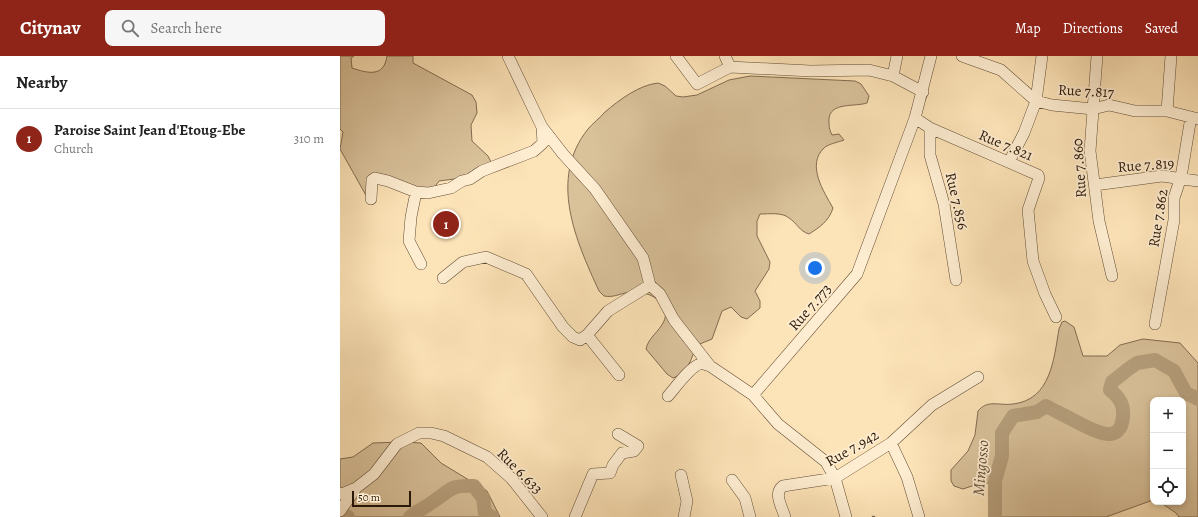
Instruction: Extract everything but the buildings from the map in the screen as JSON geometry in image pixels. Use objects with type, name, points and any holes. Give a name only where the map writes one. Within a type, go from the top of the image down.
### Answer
[{"type":"street","points":[[508,56],[542,127],[563,154],[595,189],[643,258],[650,285],[660,294],[674,320],[710,366],[753,395],[778,424],[826,462],[835,478],[846,517]]},
{"type":"street","points":[[676,56],[697,84],[730,67],[811,71],[869,70],[893,76],[923,92]]},
{"type":"street","points":[[725,56],[730,67]]},
{"type":"street","points":[[893,76],[897,56]]},
{"type":"street","name":"Rue 7.773","points":[[753,395],[856,274],[915,118],[923,92],[931,56]]},
{"type":"street","name":"Rue 7.817","points":[[962,56],[1001,70],[1036,101],[1052,105],[1093,110],[1109,105],[1135,111],[1168,111],[1195,118]]},
{"type":"street","points":[[1009,162],[1024,133],[1036,101],[1042,56]]},
{"type":"street","name":"Rue 7.860","points":[[1097,56],[1090,151],[1103,242],[1112,276]]},
{"type":"street","points":[[1168,111],[1171,56]]},
{"type":"street","name":"Rue 7.821","points":[[915,118],[930,128],[1038,175],[1039,178],[1028,215],[1033,261],[1045,294],[1056,317]]},
{"type":"street","name":"Rue 7.862","points":[[1155,324],[1174,220],[1174,198],[1181,177],[1195,118]]},
{"type":"street","points":[[371,199],[372,180],[375,178],[388,181],[416,192],[428,193],[451,188],[462,181],[470,179],[482,171],[534,151],[543,143],[542,127]]},
{"type":"street","name":"Rue 7.856","points":[[930,128],[930,155],[944,204],[956,280]]},
{"type":"street","name":"Rue 7.819","points":[[1095,185],[1148,176],[1181,177],[1198,181]]},
{"type":"street","points":[[416,192],[411,217],[409,241],[422,264]]},
{"type":"street","points":[[443,278],[463,262],[486,257],[526,274],[563,327],[573,337],[580,340],[587,335],[608,312],[650,285]]},
{"type":"street","points":[[587,335],[619,375]]},
{"type":"street","points":[[668,396],[699,364],[710,366]]},
{"type":"street","points":[[891,443],[932,405],[978,377]]},
{"type":"street","name":"Rue 6.633","points":[[356,488],[374,474],[397,444],[418,433],[431,433],[444,436],[487,457],[511,478],[542,517]]},
{"type":"street","points":[[574,517],[592,474],[610,473],[613,465],[622,452],[634,451],[638,446],[618,434]]},
{"type":"street","name":"Rue 7.942","points":[[785,517],[778,494],[779,489],[783,486],[835,478],[891,443],[907,477],[919,517]]},
{"type":"street","points":[[681,476],[687,501],[684,517]]},
{"type":"street","points":[[732,480],[745,498],[750,517]]},
{"type":"street","points":[[340,492],[342,494],[356,488]]},
{"type":"street","points":[[340,510],[356,488]]},
{"type":"shaded area","points":[[340,56],[354,56],[351,58],[352,68],[374,72],[379,71],[382,68],[387,56],[413,56],[413,63],[472,95],[476,102],[477,113],[471,125],[472,141],[488,156],[491,162],[477,176],[439,181],[431,192],[381,176],[368,199],[340,149],[343,132],[340,129]]},
{"type":"shaded area","points":[[750,76],[855,81],[861,84],[869,96],[867,103],[844,106],[834,110],[830,114],[829,126],[832,135],[839,134],[844,140],[824,148],[819,155],[817,162],[818,178],[833,208],[827,220],[809,234],[803,231],[786,216],[760,214],[757,221],[757,236],[770,262],[769,269],[755,291],[760,301],[760,308],[747,319],[741,317],[731,307],[722,311],[712,339],[695,346],[693,356],[685,370],[673,378],[667,374],[646,349],[647,345],[665,319],[665,309],[661,302],[650,295],[640,292],[604,296],[599,291],[582,252],[570,210],[568,189],[570,168],[576,148],[588,129],[611,107],[637,90],[651,84],[658,83],[665,86],[676,96],[683,97],[697,95],[729,80]]},
{"type":"shaded area","points":[[1065,321],[1074,327],[1083,356],[1107,356],[1120,345],[1143,339],[1180,343],[1198,363],[1198,517],[1179,517],[1164,505],[1186,505],[1186,397],[1150,397],[1150,501],[1106,517],[992,517],[990,484],[984,482],[963,489],[954,486],[951,481],[951,470],[968,451],[975,435],[978,411],[986,405],[1013,404],[1026,401],[1036,395],[1048,376],[1062,322]]},
{"type":"shaded area","points":[[373,443],[421,443],[441,463],[487,491],[500,517],[340,517],[340,459],[353,457]]},
{"type":"waterway","points":[[923,103],[927,94]]},
{"type":"waterway","name":"Mingosso","points":[[995,517],[995,481],[1002,456],[1002,433],[1013,416],[1037,412],[1046,406],[1095,431],[1111,434],[1117,432],[1121,426],[1123,408],[1116,395],[1110,390],[1112,382],[1137,363],[1155,360],[1174,371],[1186,393],[1198,399]]},
{"type":"waterway","name":"Mingosso","points":[[410,517],[452,489],[460,486],[474,486],[483,498],[485,513],[492,517]]},
{"type":"waterway","name":"Mingosso","points":[[340,512],[348,517]]},
{"type":"place","name":"Paroise Saint Jean d'Etoug-Ebe","points":[[446,224]]}]
